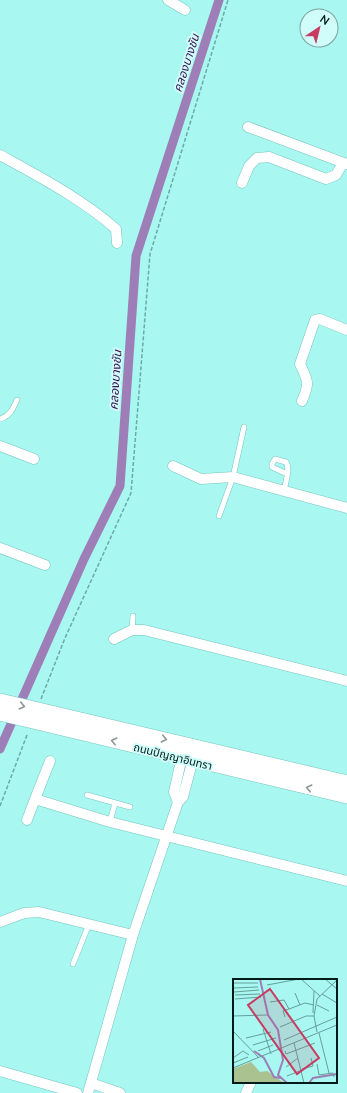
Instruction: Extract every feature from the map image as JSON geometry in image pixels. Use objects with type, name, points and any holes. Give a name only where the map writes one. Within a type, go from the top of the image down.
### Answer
[{"type":"main road","name":"ถนนปัญญาอินทรา","points":[[0,701],[347,796]]},
{"type":"main road","name":"ถนนปัญญาอินทรา","points":[[0,713],[42,712]]},
{"type":"main road","name":"ถนนปัญญาอินทรา","points":[[189,752],[347,783]]},
{"type":"street","points":[[168,0],[185,10]]},
{"type":"street","points":[[242,183],[249,166],[257,158],[269,157],[326,179],[336,175],[345,163],[248,127]]},
{"type":"street","points":[[0,155],[85,205],[107,221],[116,229],[118,243]]},
{"type":"street","points":[[302,401],[307,390],[308,380],[300,364],[315,320],[320,319],[347,330]]},
{"type":"street","points":[[0,446],[34,459]]},
{"type":"street","points":[[173,466],[201,478],[233,477],[347,508]]},
{"type":"street","points":[[0,548],[45,565]]},
{"type":"street","points":[[114,639],[132,630],[144,630],[347,681]]},
{"type":"street","points":[[120,1093],[89,1088],[133,935],[178,802],[183,797],[189,752]]},
{"type":"street","points":[[27,820],[50,761]]},
{"type":"street","points":[[35,799],[110,822],[347,881]]},
{"type":"street","points":[[0,922],[31,912],[133,935]]},
{"type":"street","points":[[0,1071],[78,1093]]},
{"type":"street","points":[[246,1093],[251,1083]]},
{"type":"lane","points":[[0,419],[6,417],[10,413],[17,400]]},
{"type":"lane","points":[[219,516],[233,477],[244,427]]},
{"type":"lane","points":[[284,491],[287,474]]},
{"type":"lane","points":[[132,630],[134,616]]},
{"type":"lane","points":[[87,795],[130,807]]},
{"type":"lane","points":[[110,822],[115,803]]},
{"type":"lane","points":[[73,964],[89,924]]},
{"type":"path","points":[[42,712],[65,638],[131,493],[150,254],[228,0]]},
{"type":"path","points":[[0,806],[27,735]]},
{"type":"waterway","name":"คลองบางชัน","points":[[0,749],[84,559],[120,486],[136,256],[219,0]]}]
